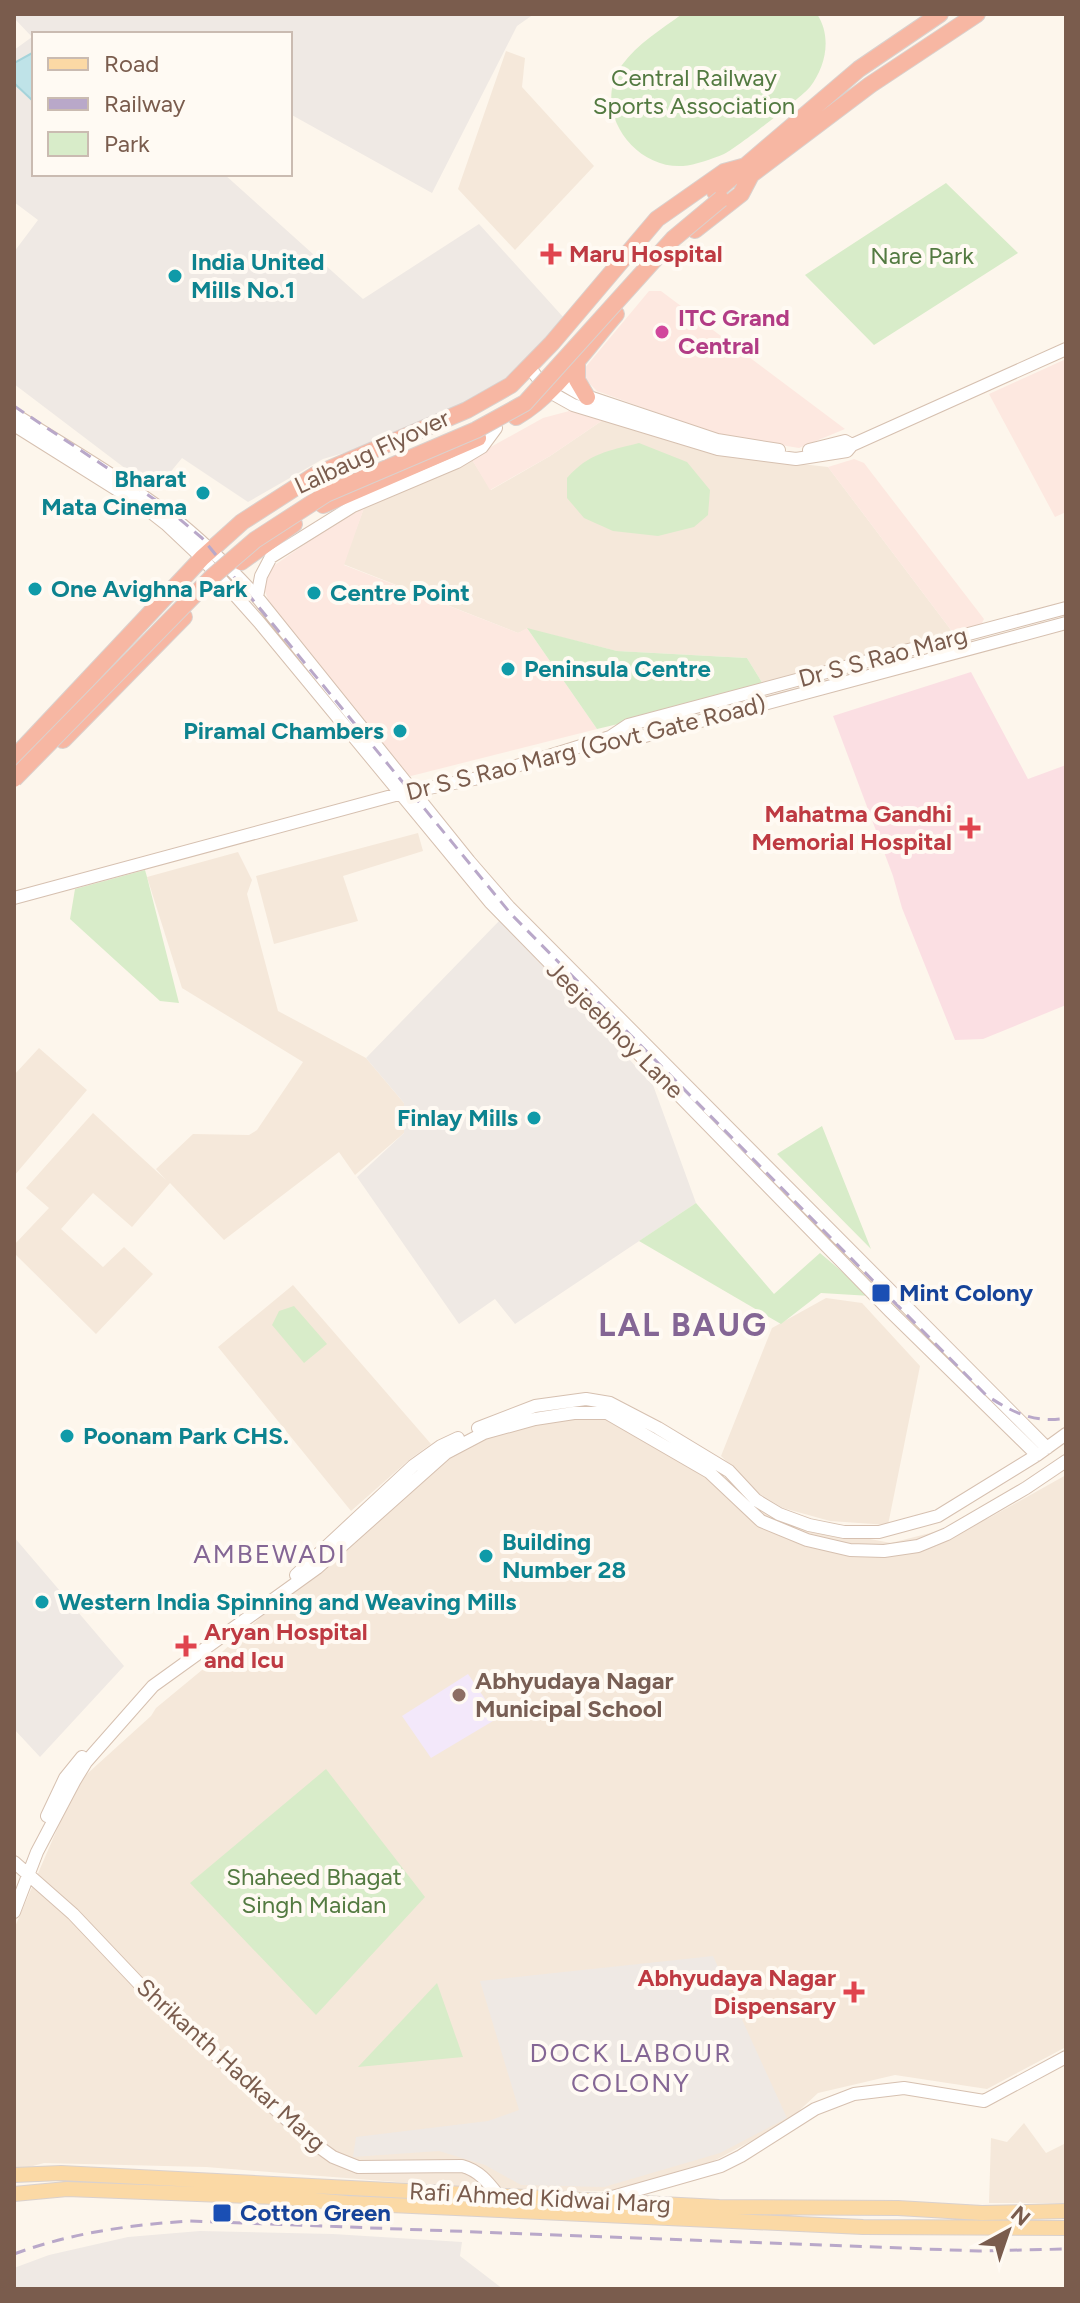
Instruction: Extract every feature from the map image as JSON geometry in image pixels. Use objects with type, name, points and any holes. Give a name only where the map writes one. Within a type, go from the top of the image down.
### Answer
[{"type":"highway","points":[[14,789],[226,574],[260,546],[329,501],[496,428],[530,409],[679,242],[741,194],[749,169],[859,69],[940,14]]},
{"type":"highway","points":[[14,758],[206,554],[242,522],[315,475],[467,410],[511,385],[657,219],[724,172],[749,169],[977,14]]},
{"type":"highway","name":"Lalbaug Flyover","points":[[14,772],[206,575],[251,537],[323,490],[474,426],[521,400],[562,357],[666,233],[749,169]]},
{"type":"highway","name":"Lalbaug Flyover","points":[[14,779],[212,577],[255,540],[326,494],[476,430],[525,403],[673,239],[718,195]]},
{"type":"highway","points":[[577,359],[580,399]]},
{"type":"main road","name":"Rafi Ahmed Kidwai Marg","points":[[14,2175],[61,2173],[593,2202],[802,2209],[898,2208],[982,2213],[1066,2211]]},
{"type":"main road","name":"Rafi Ahmed Kidwai Marg","points":[[14,2194],[67,2189],[863,2227],[1066,2228]]},
{"type":"street","points":[[529,367],[553,386],[580,399],[752,450],[798,452],[845,441],[852,445],[1066,349]]},
{"type":"street","points":[[14,414],[141,495],[226,574],[257,597],[413,791],[473,874]]},
{"type":"street","points":[[14,425],[143,506],[206,554]]},
{"type":"street","points":[[257,597],[261,576],[271,557],[353,506],[457,462],[482,447],[496,428]]},
{"type":"street","name":"Jeejeebhoy Lane","points":[[226,574],[399,794],[473,874],[490,902],[645,1052],[809,1227],[944,1363],[1042,1452]]},
{"type":"street","name":"Dr S S Rao Marg","points":[[610,737],[628,725],[1066,608]]},
{"type":"street","name":"Dr S S Rao Marg (Govt Gate Road)","points":[[14,898],[399,794],[474,779],[610,737],[645,736],[1066,623]]},
{"type":"street","points":[[645,1052],[819,1217],[954,1353],[1042,1452]]},
{"type":"street","points":[[809,1227],[819,1217]]},
{"type":"street","points":[[944,1363],[954,1353]]},
{"type":"street","points":[[14,1896],[21,1869],[86,1762],[153,1686],[317,1568],[446,1453],[484,1433],[513,1424],[574,1413],[607,1413],[712,1467],[729,1471],[756,1500],[779,1514],[809,1525],[844,1532],[879,1532],[938,1516],[1066,1434]]},
{"type":"street","points":[[712,1467],[746,1509],[761,1521],[807,1540],[850,1550],[884,1551],[918,1546],[947,1534],[1066,1461]]},
{"type":"street","points":[[14,1912],[23,1894],[21,1869]]},
{"type":"street","name":"Shrikanth Hadkar Marg","points":[[21,1869],[73,1914],[147,1992],[308,2139],[333,2157],[367,2169],[462,2166],[482,2175],[510,2209]]},
{"type":"street","points":[[593,2202],[721,2166],[815,2109],[854,2094],[904,2088],[984,2101],[1066,2057]]},
{"type":"shaded area","name":"India United Mills No.1","points":[[14,14],[534,14],[517,26],[432,193],[292,115],[292,32],[32,32],[32,37],[14,18]]},
{"type":"shaded area","name":"India United Mills No.1","points":[[32,37],[32,176],[226,176],[363,299],[479,224],[564,318],[517,370],[455,413],[385,441],[323,459],[248,502],[182,458],[155,491],[14,384],[14,252],[38,220],[14,202],[14,50]]},
{"type":"shaded area","points":[[506,51],[525,58],[522,87],[594,166],[515,250],[458,189]]},
{"type":"shaded area","points":[[649,291],[661,291],[845,429],[799,448],[718,435],[597,391],[587,381],[584,369]]},
{"type":"shaded area","points":[[1066,359],[1066,512],[1055,517],[989,394]]},
{"type":"shaded area","points":[[573,410],[606,418],[550,456],[490,490],[471,458],[543,418]]},
{"type":"shaded area","points":[[606,418],[715,454],[828,467],[954,634],[766,689],[747,658],[617,651],[528,629],[518,633],[343,564],[364,508],[471,458],[491,490],[550,456]]},
{"type":"shaded area","points":[[854,459],[864,463],[984,619],[980,627],[954,634],[828,467]]},
{"type":"shaded area","points":[[364,508],[344,565],[518,633],[527,628],[597,729],[411,776],[400,772],[271,607],[264,589],[269,569],[328,528]]},
{"type":"shaded area","name":"Mahatma Gandhi Memorial Hospital","points":[[971,672],[1028,779],[1066,765],[1066,1005],[983,1039],[955,1040],[902,908],[833,716]]},
{"type":"shaded area","points":[[418,833],[423,851],[343,876],[358,921],[274,944],[256,876]]},
{"type":"shaded area","points":[[238,852],[252,880],[247,894],[278,1011],[366,1058],[404,1103],[404,1133],[355,1175],[339,1152],[224,1240],[170,1183],[132,1227],[93,1193],[61,1229],[103,1267],[124,1247],[153,1274],[96,1334],[14,1253],[14,1245],[49,1208],[26,1188],[93,1113],[166,1180],[156,1169],[193,1134],[249,1135],[257,1130],[303,1062],[182,988],[147,877]]},
{"type":"shaded area","name":"Finlay Mills","points":[[500,920],[653,1085],[696,1203],[515,1324],[495,1299],[459,1324],[357,1177],[404,1133],[404,1103],[366,1058]]},
{"type":"shaded area","points":[[39,1048],[87,1090],[14,1176],[14,1075]]},
{"type":"shaded area","points":[[293,1285],[431,1444],[351,1511],[218,1347]]},
{"type":"shaded area","points":[[826,1298],[862,1303],[920,1366],[888,1525],[830,1521],[783,1508],[760,1494],[721,1456],[772,1328]]},
{"type":"shaded area","points":[[616,1415],[792,1524],[891,1543],[989,1518],[1066,1475],[1066,2047],[987,2089],[895,2075],[818,2093],[787,2122],[712,2162],[614,2191],[522,2192],[206,2167],[44,2163],[14,2171],[14,1929],[77,1783],[156,1708],[445,1451],[558,1417]]},
{"type":"shaded area","name":"Western India Spinning and Weaving Mills","points":[[14,1537],[124,1666],[40,1757],[14,1729]]},
{"type":"shaded area","name":"Abhyudaya Nagar Municipal School","points":[[468,1674],[498,1718],[431,1758],[402,1716]]},
{"type":"shaded area","points":[[713,1956],[787,2118],[720,2153],[604,2187],[521,2185],[485,2165],[439,2151],[353,2157],[356,2137],[488,2121],[519,2110],[480,1981]]},
{"type":"shaded area","points":[[1024,2123],[1046,2153],[1066,2143],[1066,2203],[989,2203],[991,2138],[1007,2142]]},
{"type":"shaded area","points":[[200,2231],[333,2234],[462,2242],[460,2256],[503,2289],[14,2289],[14,2268],[49,2255],[128,2237]]},
{"type":"green space","name":"Central Railway Sports Association","points":[[682,14],[817,14],[826,42],[820,70],[805,92],[724,154],[683,166],[648,158],[633,147],[614,117],[611,99],[614,82],[628,57]]},
{"type":"green space","name":"Nare Park","points":[[946,183],[1018,253],[874,345],[805,275]]},
{"type":"green space","points":[[639,443],[687,462],[710,490],[708,515],[694,527],[658,536],[613,531],[584,518],[567,498],[567,478],[583,463],[600,454]]},
{"type":"green space","points":[[527,628],[617,651],[747,658],[766,689],[597,729]]},
{"type":"green space","points":[[145,870],[179,1003],[160,1001],[70,919],[75,889]]},
{"type":"green space","points":[[822,1126],[871,1249],[777,1154]]},
{"type":"green space","points":[[696,1203],[774,1294],[820,1253],[871,1296],[821,1293],[781,1324],[639,1241]]},
{"type":"green space","points":[[294,1306],[327,1344],[304,1363],[272,1325],[279,1311]]},
{"type":"green space","name":"Shaheed Bhagat Singh Maidan","points":[[326,1769],[425,1897],[316,2015],[190,1883]]},
{"type":"green space","points":[[437,1983],[463,2057],[358,2067]]},
{"type":"water","points":[[32,53],[32,100],[14,83],[14,63]]},
{"type":"railway","points":[[14,406],[163,505],[202,538],[511,914],[986,1395],[1005,1407],[1034,1418],[1066,1418]]},
{"type":"railway","points":[[14,2254],[100,2231],[189,2221],[979,2251],[1066,2249]]},
{"type":"place","name":"Maru Hospital","points":[[551,254]]},
{"type":"place","name":"India United Mills No.1","points":[[175,276]]},
{"type":"place","name":"ITC Grand Central","points":[[662,332]]},
{"type":"place","name":"Bharat Mata Cinema","points":[[203,493]]},
{"type":"place","name":"One Avighna Park","points":[[35,589]]},
{"type":"place","name":"Centre Point","points":[[314,593]]},
{"type":"place","name":"Peninsula Centre","points":[[508,669]]},
{"type":"place","name":"Piramal Chambers","points":[[400,731]]},
{"type":"place","name":"Mahatma Gandhi Memorial Hospital","points":[[970,828]]},
{"type":"place","name":"Finlay Mills","points":[[534,1118]]},
{"type":"place","name":"Mint Colony","points":[[881,1293]]},
{"type":"place","name":"Poonam Park CHS.","points":[[67,1436]]},
{"type":"place","name":"Building Number 28","points":[[486,1556]]},
{"type":"place","name":"Western India Spinning and Weaving Mills","points":[[42,1602]]},
{"type":"place","name":"Aryan Hospital and Icu","points":[[186,1646]]},
{"type":"place","name":"Abhyudaya Nagar Municipal School","points":[[459,1695]]},
{"type":"place","name":"Abhyudaya Nagar Dispensary","points":[[854,1992]]},
{"type":"place","name":"Cotton Green","points":[[222,2213]]},
{"type":"district","name":"LAL BAUG","points":[[683,1325]]},
{"type":"district","name":"AMBEWADI","points":[[270,1554]]},
{"type":"district","name":"DOCK LABOUR COLONY","points":[[631,2068]]}]
